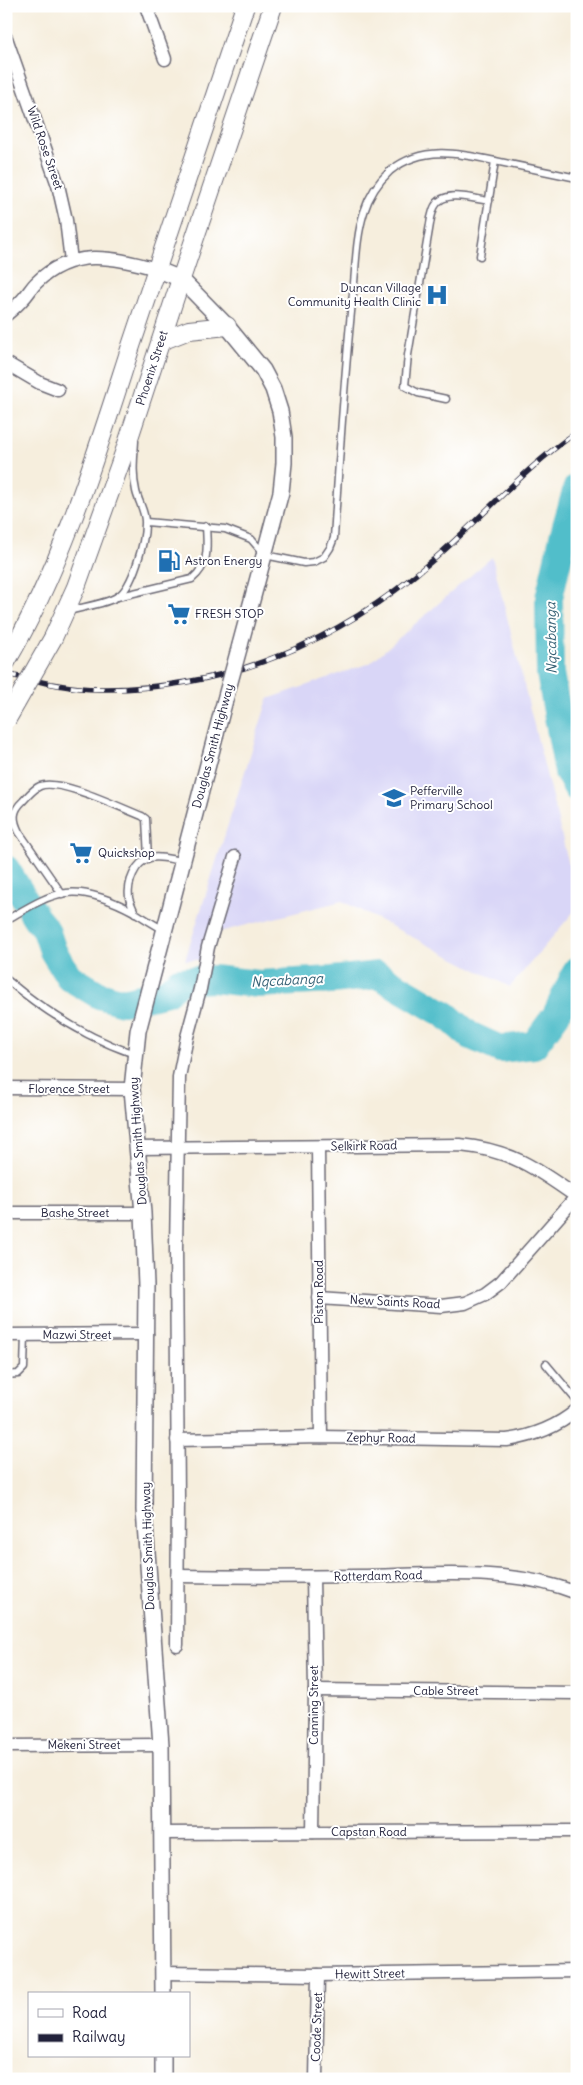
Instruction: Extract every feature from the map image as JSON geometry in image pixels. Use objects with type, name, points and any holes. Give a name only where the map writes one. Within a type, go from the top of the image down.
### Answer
[{"type":"main road","points":[[6,662],[30,621],[70,525],[245,6]]},
{"type":"main road","name":"Phoenix Street","points":[[7,719],[53,638],[76,587],[137,415],[274,6]]},
{"type":"main road","points":[[161,341],[189,330],[227,326]]},
{"type":"street","points":[[146,6],[165,59]]},
{"type":"street","name":"Wild Rose Street","points":[[6,38],[58,185],[66,220],[70,261]]},
{"type":"street","points":[[6,315],[35,284],[50,272],[70,261],[109,257],[127,260],[156,269]]},
{"type":"street","name":"Douglas Smith Highway","points":[[156,269],[181,279],[227,326],[263,370],[273,389],[280,411],[284,437],[284,463],[280,492],[265,555],[157,955],[134,1054],[132,1089],[143,1214],[147,1334],[144,1510],[161,1745],[162,1992]]},
{"type":"street","points":[[6,363],[34,380],[58,390]]},
{"type":"street","points":[[177,1645],[177,1149],[179,1077],[208,946],[235,857]]},
{"type":"street","name":"Florence Street","points":[[6,1088],[132,1089]]},
{"type":"street","name":"Selkirk Road","points":[[137,1148],[460,1145],[478,1147],[515,1157],[535,1168],[576,1197]]},
{"type":"street","name":"Piston Road","points":[[318,1147],[320,1437]]},
{"type":"street","name":"New Saints Road","points":[[319,1298],[432,1305],[465,1302],[485,1294],[501,1282],[576,1197]]},
{"type":"street","name":"Bashe Street","points":[[6,1213],[143,1214]]},
{"type":"street","name":"Mazwi Street","points":[[6,1335],[147,1334]]},
{"type":"street","name":"Zephyr Road","points":[[177,1440],[320,1437],[508,1440],[529,1437],[550,1428],[577,1410]]},
{"type":"street","name":"Rotterdam Road","points":[[177,1576],[489,1576],[528,1580],[577,1593]]},
{"type":"street","name":"Canning Street","points":[[312,1832],[313,1577]]},
{"type":"street","name":"Cable Street","points":[[314,1690],[577,1693]]},
{"type":"street","name":"Mekeni Street","points":[[6,1746],[161,1745]]},
{"type":"street","name":"Capstan Road","points":[[162,1833],[577,1831]]},
{"type":"street","name":"Hewitt Street","points":[[162,1973],[318,1975],[577,1970]]},
{"type":"street","name":"Coode Street","points":[[316,2079],[318,1975]]},
{"type":"street","points":[[163,2058],[163,2079]]},
{"type":"lane","points":[[146,522],[206,526],[238,533],[251,539],[265,555],[304,563],[314,562],[324,557],[334,538],[350,326],[360,230],[370,196],[390,171],[406,160],[439,152],[454,153],[577,178]]},
{"type":"lane","points":[[480,256],[495,161]]},
{"type":"lane","points":[[446,399],[418,393],[405,386],[408,355],[431,218],[435,206],[441,199],[447,197],[489,201]]},
{"type":"lane","points":[[117,597],[125,588],[132,575],[144,537],[146,522],[136,491],[133,474],[137,415]]},
{"type":"lane","points":[[64,613],[117,597],[192,579],[199,574],[207,558],[206,526]]},
{"type":"lane","points":[[59,895],[14,821],[14,813],[18,806],[40,786],[52,784],[68,788],[142,816],[146,819],[148,858]]},
{"type":"lane","points":[[135,912],[129,898],[132,879],[136,869],[148,858],[154,857],[182,861]]},
{"type":"lane","points":[[9,919],[59,895],[76,893],[90,895],[135,912],[164,930]]},
{"type":"lane","points":[[6,979],[35,1003],[65,1023],[102,1043],[134,1054]]},
{"type":"lane","points":[[6,1375],[18,1374],[24,1368],[26,1335]]},
{"type":"lane","points":[[546,1364],[577,1401]]},
{"type":"shaded area","name":"Pefferville Primary School","points":[[492,557],[577,897],[577,908],[510,987],[342,901],[219,932],[205,960],[185,960],[268,699],[370,663]]},
{"type":"waterway","name":"Nqcabanga","points":[[577,488],[549,598],[550,673],[568,772],[577,788]]},
{"type":"waterway","name":"Nqcabanga","points":[[6,869],[36,918],[46,930],[53,951],[69,977],[99,995],[123,1002],[167,992],[179,981],[213,979],[259,984],[332,980],[378,975],[446,1015],[469,1035],[500,1049],[534,1045],[556,1015],[577,970]]},
{"type":"railway","points":[[6,674],[76,688],[146,687],[191,681],[235,671],[278,656],[319,637],[359,615],[397,589],[451,544],[539,461],[577,432]]},
{"type":"place","name":"Duncan Village Community Health Clinic","points":[[437,295]]},
{"type":"place","name":"Astron Energy","points":[[169,561]]},
{"type":"place","name":"FRESH STOP","points":[[179,614]]},
{"type":"place","name":"Pefferville Primary School","points":[[394,798]]},
{"type":"place","name":"Quickshop","points":[[81,853]]}]
